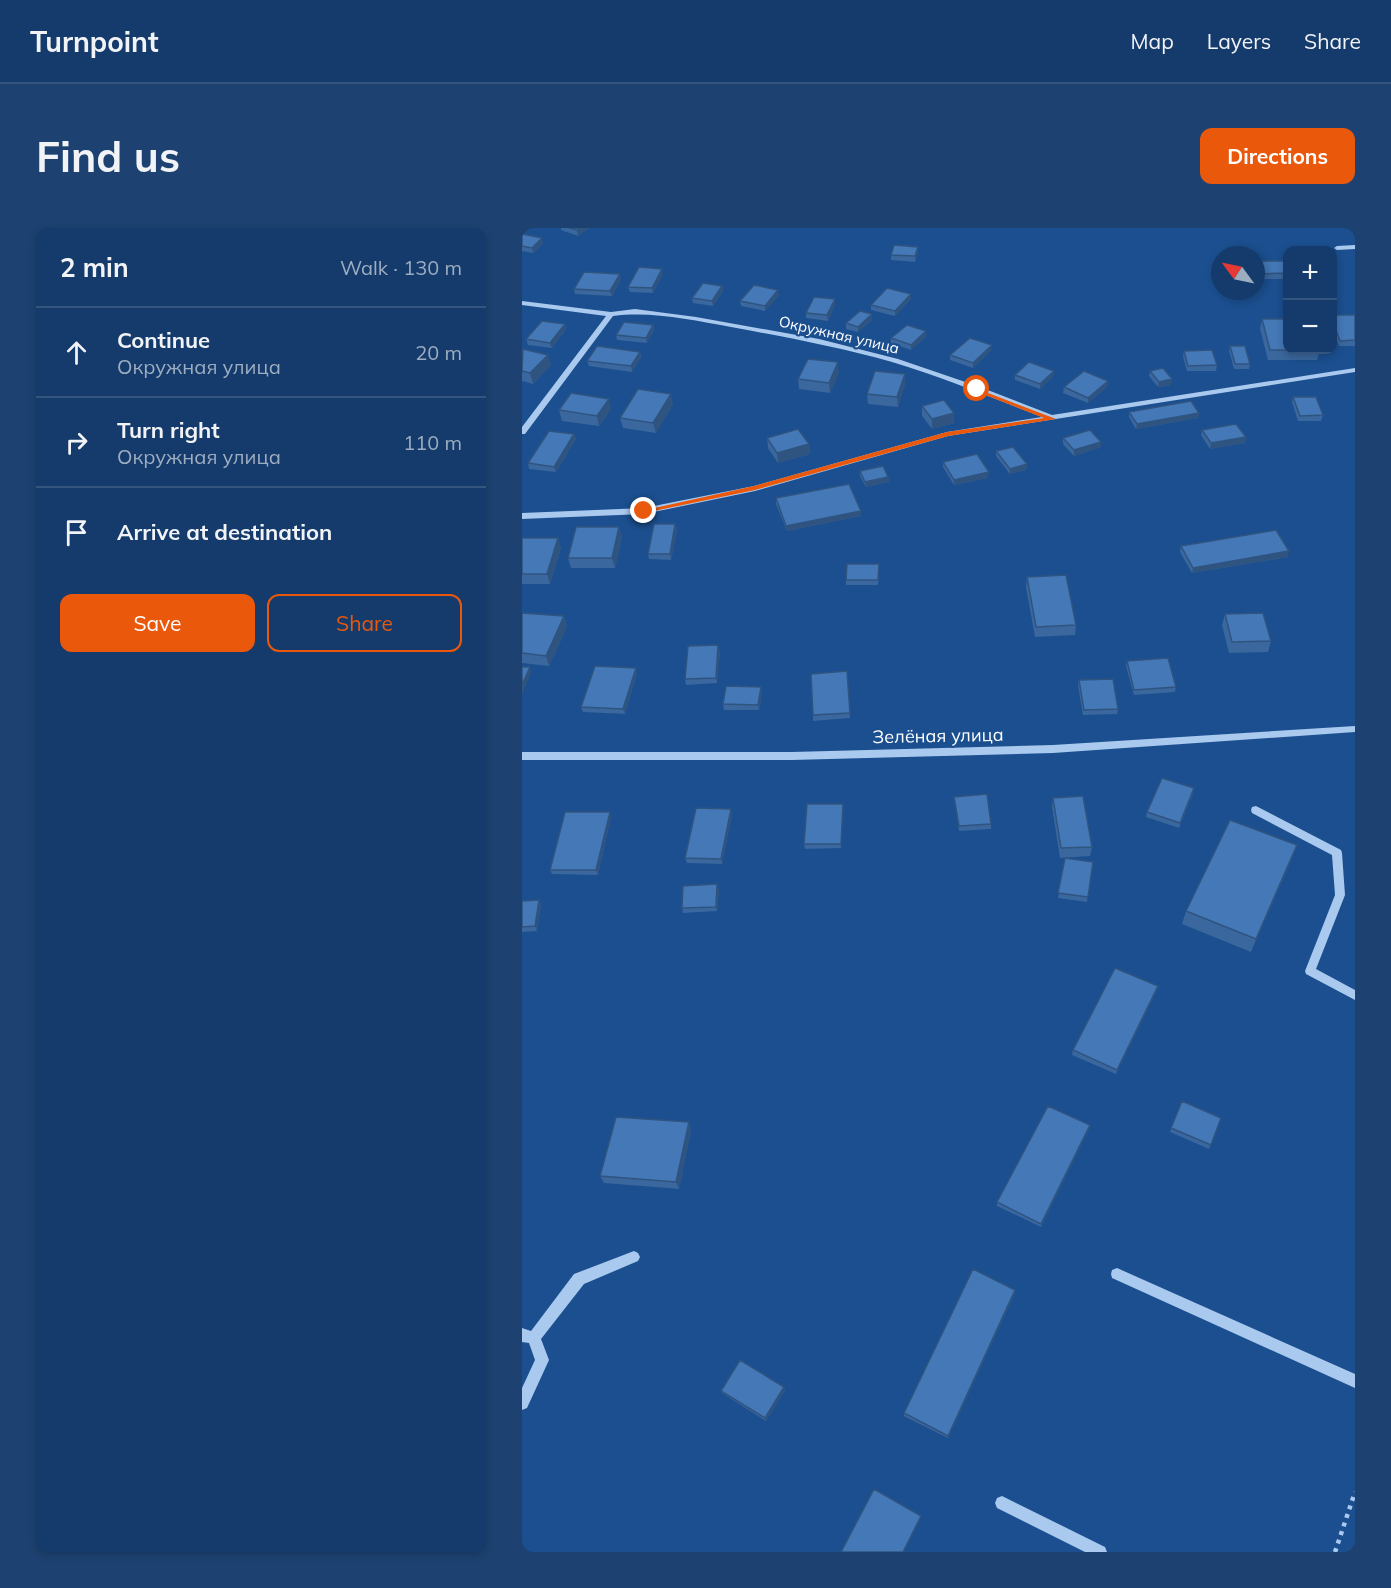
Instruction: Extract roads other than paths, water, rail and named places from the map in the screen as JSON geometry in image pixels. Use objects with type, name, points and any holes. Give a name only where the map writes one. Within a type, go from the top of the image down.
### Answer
[{"type":"street","points":[[1337,248],[1355,247]]},
{"type":"street","name":"Окружная улица","points":[[522,303],[611,314],[635,311],[696,319],[819,341],[895,361],[977,389],[1052,419]]},
{"type":"street","points":[[522,432],[611,314]]},
{"type":"street","points":[[522,516],[644,511],[755,488],[947,434],[1355,370]]},
{"type":"street","name":"Зелёная улица","points":[[522,756],[792,756],[1053,749],[1355,729]]},
{"type":"street","points":[[1256,810],[1336,852],[1340,895],[1310,971],[1355,994]]},
{"type":"street","points":[[522,1403],[542,1360],[528,1336],[579,1279],[634,1257]]},
{"type":"street","points":[[1117,1274],[1355,1381]]},
{"type":"street","points":[[1002,1503],[1101,1552]]}]
